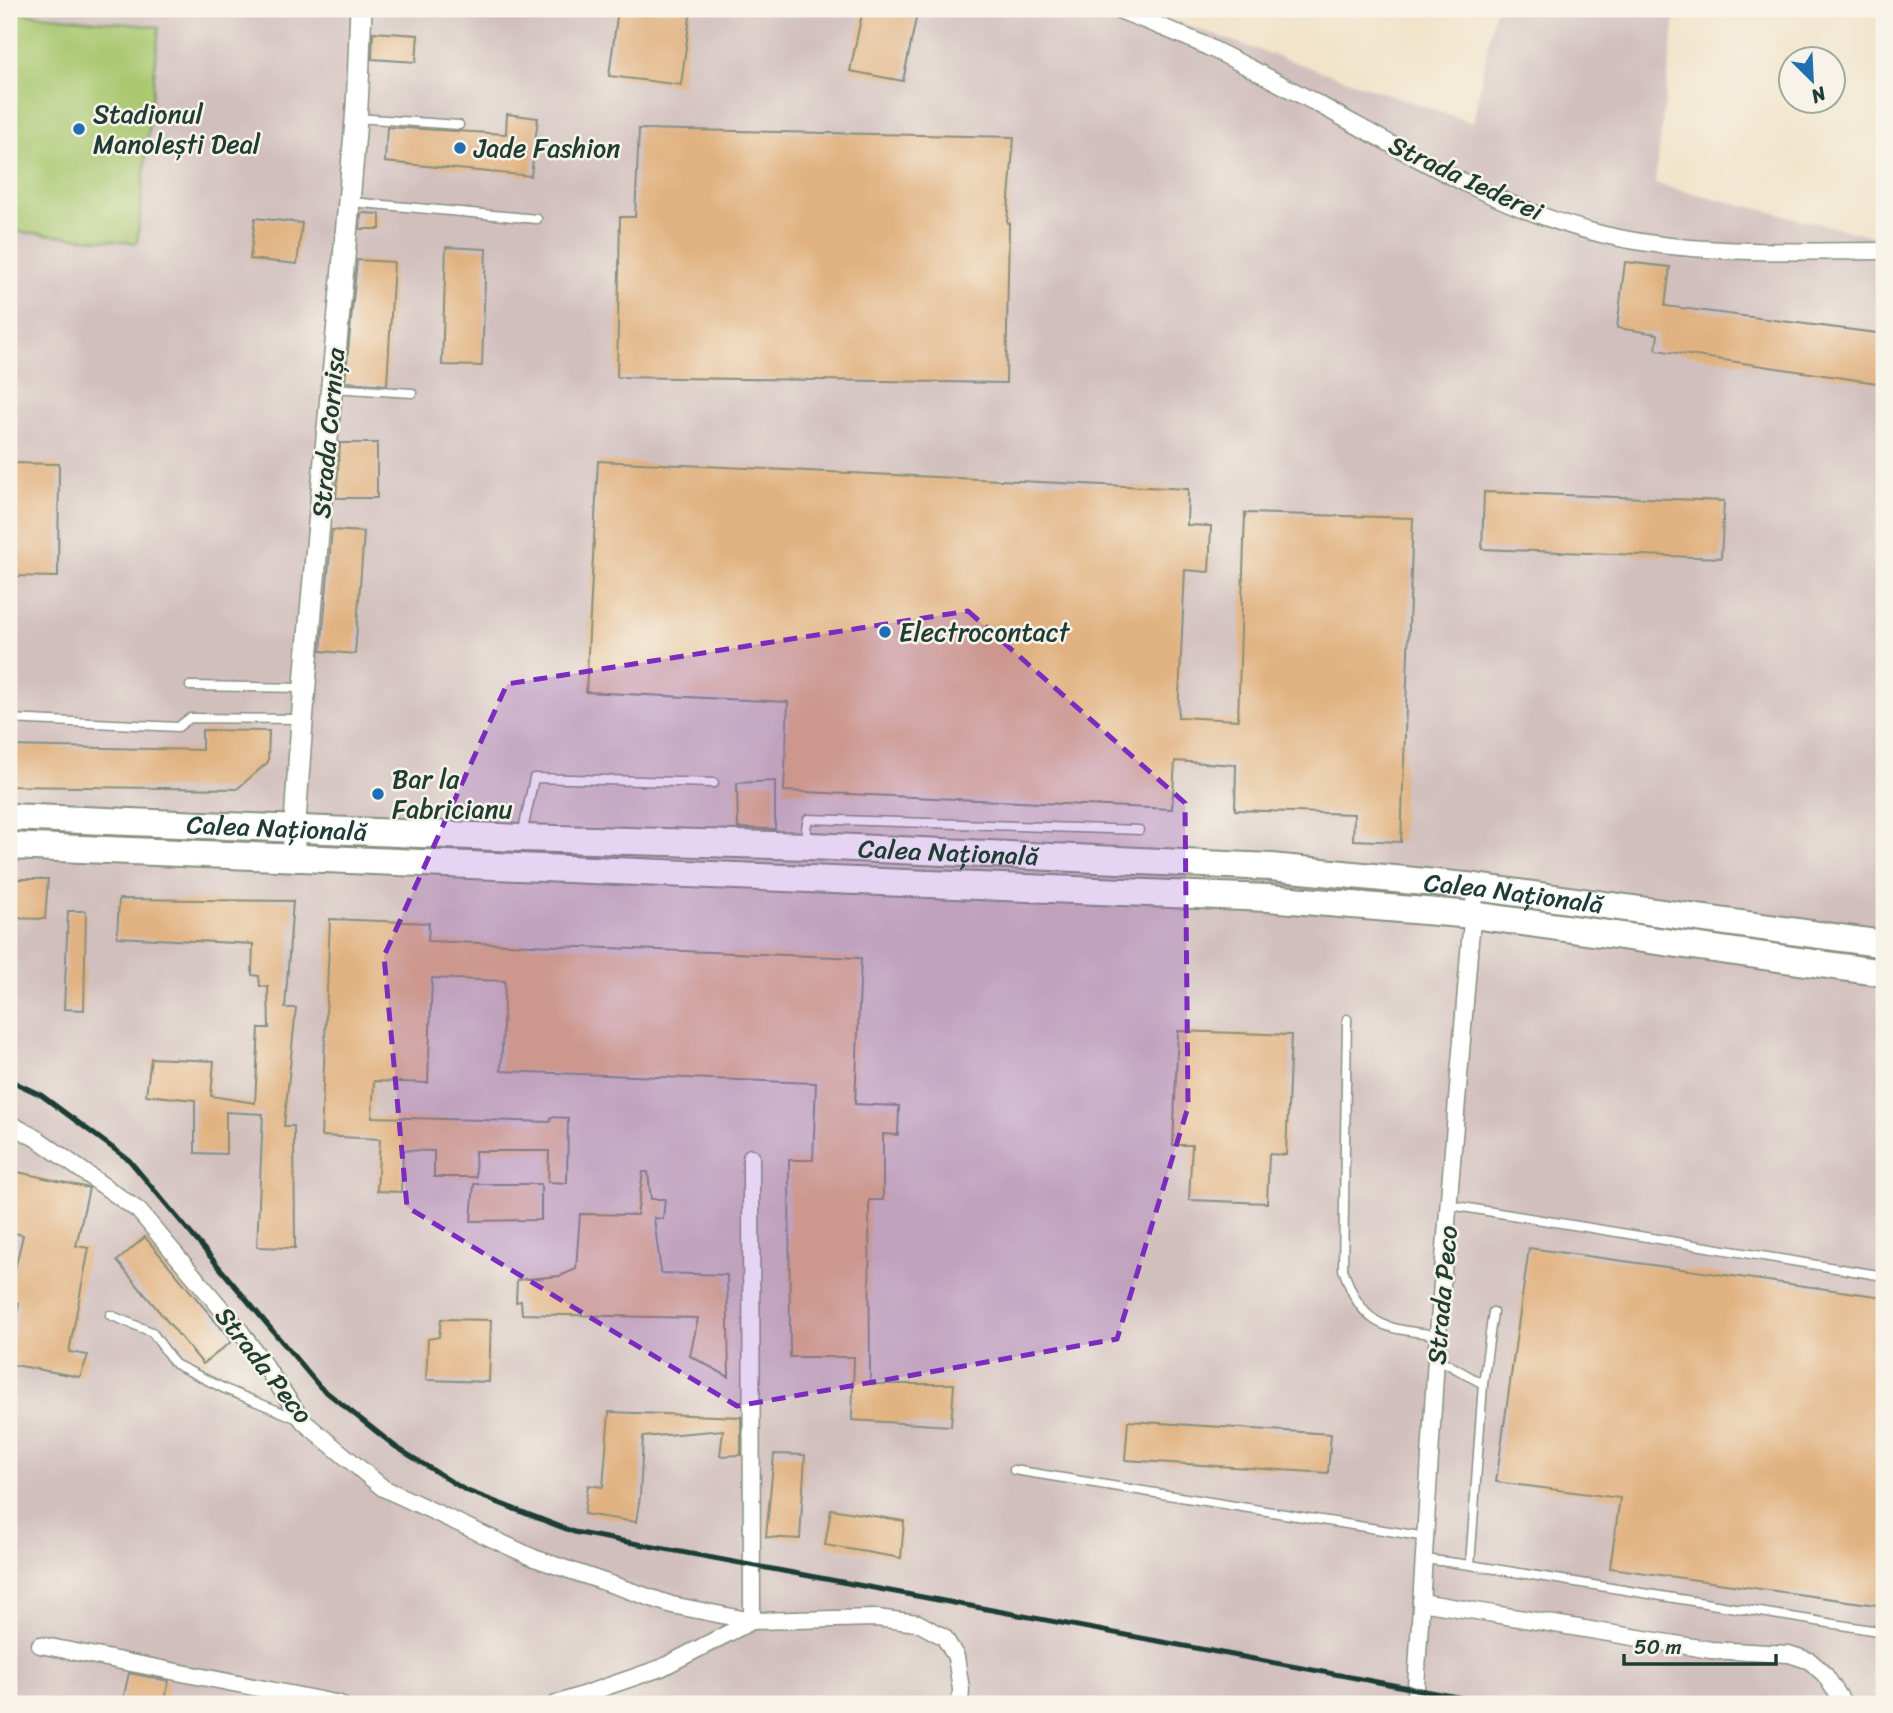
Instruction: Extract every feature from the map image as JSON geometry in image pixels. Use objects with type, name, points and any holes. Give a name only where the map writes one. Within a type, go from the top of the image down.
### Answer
[{"type":"main road","name":"Calea Națională","points":[[9,817],[521,838],[810,846],[1271,867],[1476,887],[1884,944]]},
{"type":"main road","name":"Calea Națională","points":[[9,846],[1240,897],[1473,915],[1884,973]]},
{"type":"street","name":"Strada Cornișa","points":[[293,857],[303,688],[356,118],[361,9]]},
{"type":"street","name":"Strada Iederei","points":[[1117,9],[1209,47],[1457,179],[1501,200],[1564,223],[1615,237],[1686,247],[1768,251],[1884,251]]},
{"type":"street","name":"Strada Peco","points":[[1415,1704],[1436,1358],[1476,887]]},
{"type":"street","name":"Strada Peco","points":[[9,1123],[39,1140],[139,1211],[241,1332],[304,1422],[383,1488],[534,1558],[672,1605],[752,1621],[876,1618],[918,1623],[944,1637],[956,1657],[961,1689],[960,1704]]},
{"type":"street","points":[[751,1157],[752,1621]]},
{"type":"street","points":[[1421,1602],[1711,1650],[1788,1654],[1810,1661],[1825,1675],[1844,1704]]},
{"type":"street","name":"Strada Peco","points":[[556,1704],[661,1668],[752,1621]]},
{"type":"street","points":[[40,1645],[340,1704]]},
{"type":"lane","points":[[356,118],[459,125]]},
{"type":"lane","points":[[348,201],[537,219]]},
{"type":"lane","points":[[332,388],[412,393]]},
{"type":"lane","points":[[190,686],[303,688]]},
{"type":"lane","points":[[9,719],[178,727],[191,718],[302,719]]},
{"type":"lane","points":[[521,838],[534,778],[714,783]]},
{"type":"lane","points":[[810,846],[806,828],[808,819],[1139,830]]},
{"type":"lane","points":[[1347,1019],[1342,1269],[1361,1310],[1379,1323],[1395,1329],[1439,1335]]},
{"type":"lane","points":[[1450,1205],[1884,1276]]},
{"type":"lane","points":[[1470,1565],[1483,1384],[1493,1312]]},
{"type":"lane","points":[[110,1315],[152,1332],[175,1364],[225,1389],[304,1422]]},
{"type":"lane","points":[[1436,1358],[1483,1384]]},
{"type":"lane","points":[[1014,1470],[1426,1537]]},
{"type":"lane","points":[[1424,1559],[1884,1632]]},
{"type":"highlighted area","points":[[968,611],[1185,803],[1188,1107],[1117,1339],[737,1406],[407,1207],[384,956],[507,684]]},
{"type":"shaded area","points":[[9,9],[1154,9],[1156,15],[1473,123],[1495,9],[1676,9],[1655,184],[1884,239],[1884,1704],[9,1704]]},
{"type":"green space","name":"Stadionul Manolești Deal","points":[[9,12],[159,27],[137,243],[9,231]]},
{"type":"building","points":[[618,9],[691,9],[681,85],[609,76]]},
{"type":"building","points":[[863,9],[918,9],[903,81],[850,71]]},
{"type":"building","points":[[373,32],[418,35],[416,62],[372,59]]},
{"type":"building","name":"Jade Fashion","points":[[507,114],[538,118],[531,176],[385,162],[387,127],[506,134]]},
{"type":"building","points":[[639,129],[1014,137],[1007,223],[1006,383],[617,377],[620,217],[635,217]]},
{"type":"building","points":[[361,213],[380,214],[380,229],[360,229]]},
{"type":"building","points":[[255,218],[302,223],[297,264],[250,259]]},
{"type":"building","points":[[446,247],[486,249],[482,366],[442,365]]},
{"type":"building","points":[[357,260],[394,262],[387,385],[345,382]]},
{"type":"building","points":[[1625,262],[1670,267],[1665,306],[1884,334],[1884,384],[1656,350],[1658,334],[1617,328]]},
{"type":"building","points":[[340,443],[377,443],[377,498],[336,498]]},
{"type":"building","name":"Electrocontact","points":[[598,461],[1188,489],[1187,525],[1211,526],[1209,572],[1185,570],[1178,717],[1238,720],[1245,513],[1413,518],[1401,842],[1353,840],[1354,814],[1235,810],[1236,765],[1175,761],[1172,809],[784,791],[788,702],[586,692]]},
{"type":"building","points":[[9,463],[59,464],[58,577],[9,576]]},
{"type":"building","points":[[1484,492],[1724,501],[1721,558],[1482,549]]},
{"type":"building","points":[[332,530],[364,532],[355,654],[321,651]]},
{"type":"building","points":[[202,730],[269,731],[268,762],[237,789],[9,786],[9,746],[202,750]]},
{"type":"building","points":[[775,781],[775,829],[738,828],[737,783]]},
{"type":"building","points":[[9,879],[48,879],[45,919],[9,918]]},
{"type":"building","points":[[119,899],[293,901],[285,1008],[296,1008],[284,1126],[294,1126],[295,1248],[257,1247],[263,1114],[226,1112],[226,1154],[195,1153],[195,1100],[146,1095],[151,1058],[214,1061],[211,1096],[255,1103],[259,1028],[269,1028],[268,987],[260,986],[259,976],[252,975],[253,944],[117,937]]},
{"type":"building","points":[[68,911],[86,911],[84,1010],[64,1009]]},
{"type":"building","points":[[330,919],[429,923],[428,941],[861,958],[855,1104],[899,1106],[898,1135],[883,1134],[883,1200],[869,1200],[870,1384],[954,1384],[951,1426],[852,1420],[854,1357],[790,1357],[789,1160],[813,1160],[816,1083],[501,1071],[505,981],[432,978],[428,1083],[374,1081],[372,1117],[550,1122],[551,1117],[568,1118],[567,1183],[548,1182],[549,1151],[475,1151],[476,1177],[434,1177],[434,1151],[403,1150],[401,1192],[377,1191],[380,1139],[321,1136]]},
{"type":"building","points":[[1178,1031],[1291,1035],[1286,1155],[1269,1154],[1267,1203],[1189,1200],[1192,1145],[1173,1145]]},
{"type":"building","points":[[9,1170],[89,1188],[76,1246],[89,1248],[69,1352],[88,1355],[80,1377],[9,1364],[19,1303],[9,1299],[9,1295],[23,1235],[9,1232]]},
{"type":"building","points":[[643,1172],[648,1172],[651,1199],[665,1199],[663,1219],[654,1218],[661,1273],[727,1275],[729,1377],[690,1356],[698,1318],[522,1314],[521,1301],[516,1302],[517,1280],[560,1276],[576,1269],[580,1214],[637,1215]]},
{"type":"building","points":[[474,1184],[541,1184],[541,1220],[471,1221]]},
{"type":"building","points":[[145,1237],[232,1341],[203,1364],[117,1261]]},
{"type":"building","points":[[1529,1248],[1884,1297],[1884,1606],[1610,1568],[1620,1498],[1496,1482]]},
{"type":"building","points":[[441,1319],[491,1320],[489,1382],[426,1380],[428,1339],[439,1337]]},
{"type":"building","points":[[609,1412],[741,1417],[741,1455],[720,1456],[723,1430],[643,1437],[636,1522],[584,1514],[588,1485],[603,1487]]},
{"type":"building","points":[[1128,1421],[1331,1434],[1328,1473],[1125,1460]]},
{"type":"building","points":[[774,1454],[805,1455],[800,1539],[766,1537]]},
{"type":"building","points":[[831,1509],[904,1521],[901,1558],[825,1545]]},
{"type":"building","points":[[129,1673],[169,1681],[164,1704],[122,1704]]},
{"type":"railway","points":[[9,1080],[41,1095],[129,1160],[320,1387],[396,1447],[465,1490],[574,1532],[1495,1704]]},
{"type":"place","name":"Stadionul Manolești Deal","points":[[79,129]]},
{"type":"place","name":"Jade Fashion","points":[[460,148]]},
{"type":"place","name":"Electrocontact","points":[[885,632]]},
{"type":"place","name":"Bar la Fabricianu","points":[[378,794]]}]
